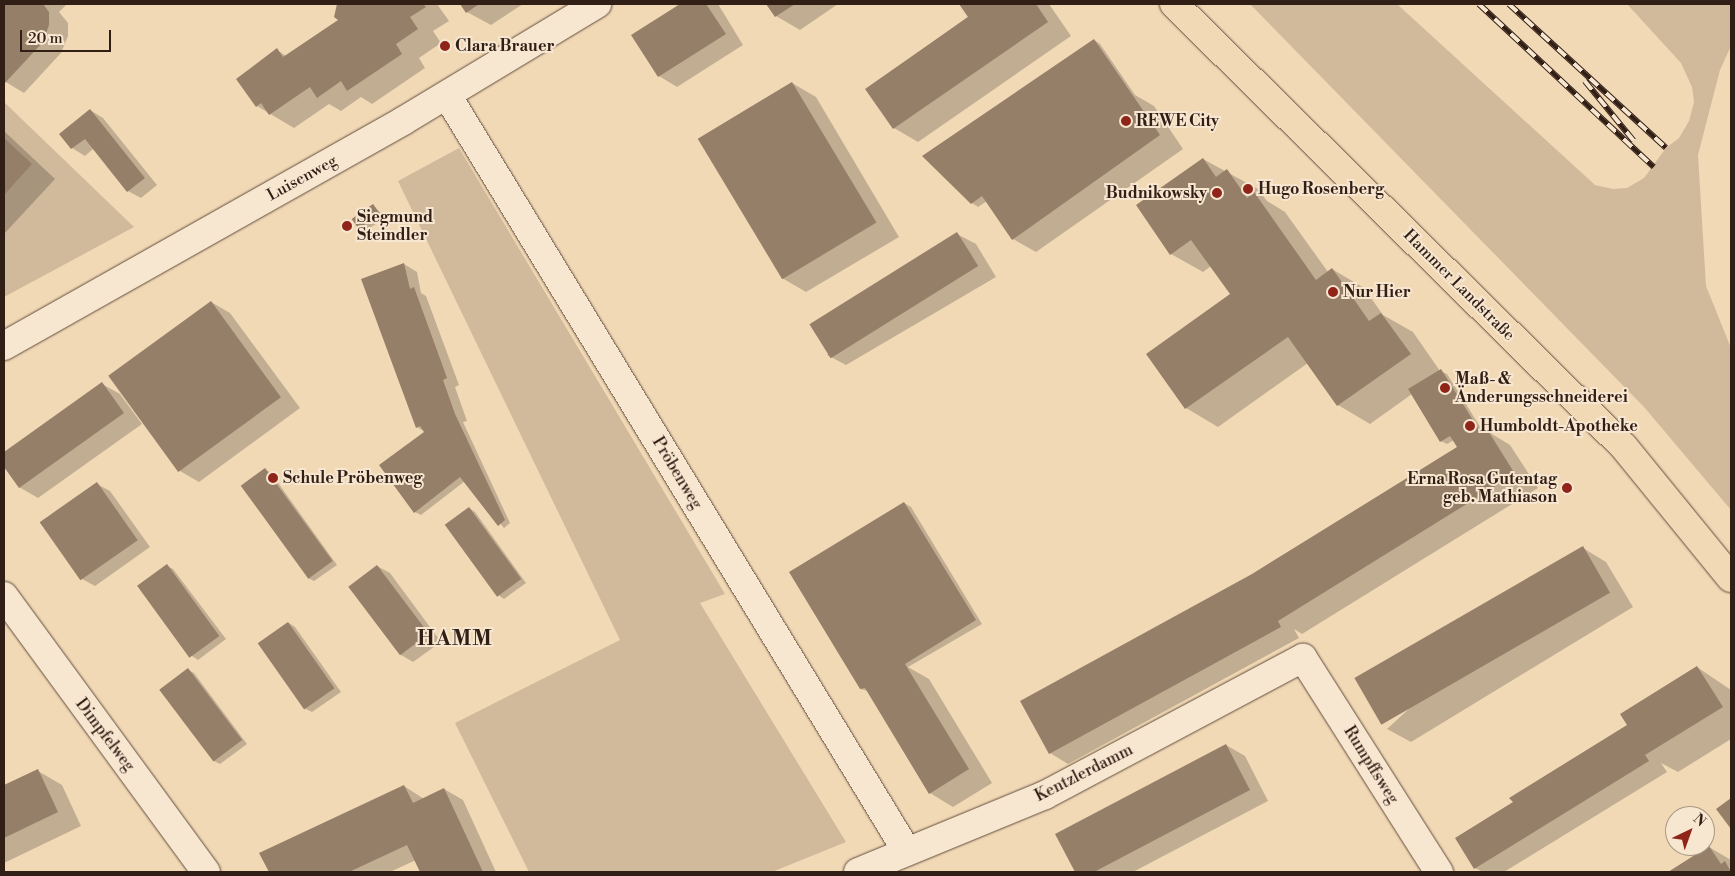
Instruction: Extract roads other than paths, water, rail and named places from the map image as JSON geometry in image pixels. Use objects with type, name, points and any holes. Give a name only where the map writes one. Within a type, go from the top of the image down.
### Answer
[{"type":"main road","name":"Hammer Landstraße","points":[[1174,4],[1624,447],[1731,578]]},
{"type":"street","name":"Luisenweg","points":[[4,346],[448,95],[597,4]]},
{"type":"street","name":"Pröbenweg","points":[[448,95],[906,850]]},
{"type":"street","name":"Dimpfelweg","points":[[4,596],[206,872]]},
{"type":"street","name":"Kentzlerdamm","points":[[858,872],[906,850],[1045,795],[1303,658]]},
{"type":"street","name":"Rumpffsweg","points":[[1303,658],[1439,872]]},
{"type":"railway","points":[[1479,4],[1654,167]]},
{"type":"railway","points":[[1509,4],[1666,148]]},
{"type":"railway","points":[[1585,81],[1634,141]]},
{"type":"place","name":"Clara Brauer","points":[[445,46]]},
{"type":"place","name":"REWE City","points":[[1126,121]]},
{"type":"place","name":"Hugo Rosenberg","points":[[1248,189]]},
{"type":"place","name":"Budnikowsky","points":[[1217,193]]},
{"type":"place","name":"Siegmund Steindler","points":[[347,226]]},
{"type":"place","name":"Nur Hier","points":[[1333,292]]},
{"type":"place","name":"Maß- & Änderungsschneiderei","points":[[1445,388]]},
{"type":"place","name":"Humboldt-Apotheke","points":[[1470,426]]},
{"type":"place","name":"Schule Pröbenweg","points":[[273,478]]},
{"type":"place","name":"Erna Rosa Gutentag geb. Mathiason","points":[[1567,488]]},
{"type":"district","name":"HAMM","points":[[455,639]]}]
